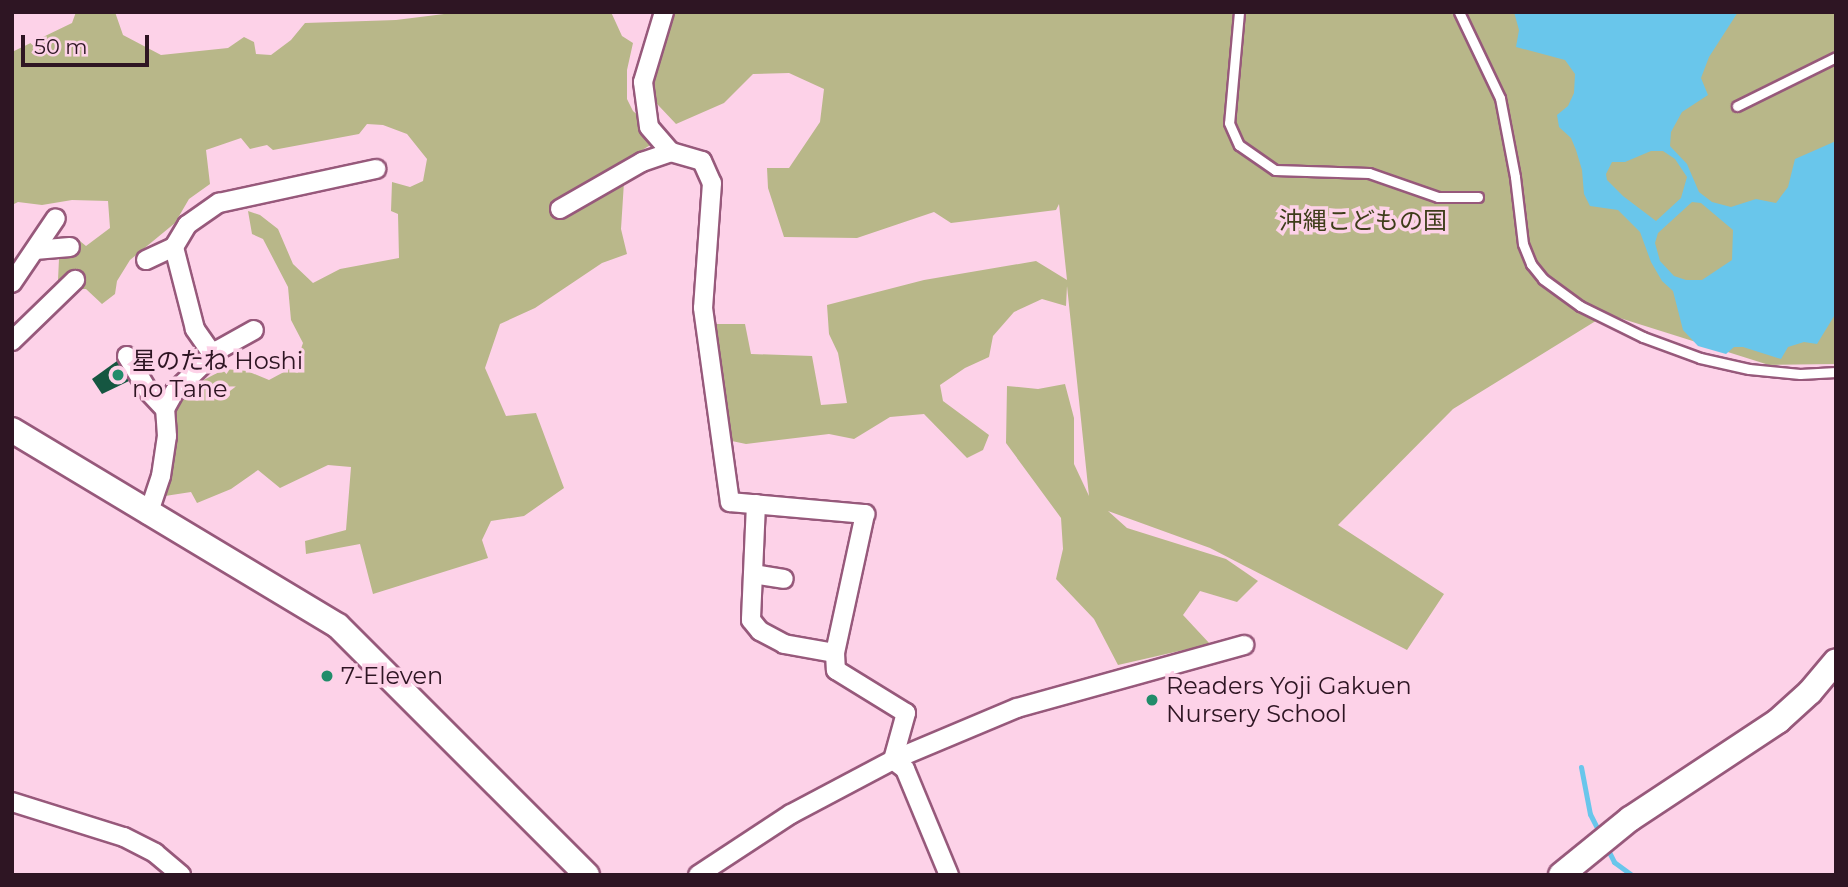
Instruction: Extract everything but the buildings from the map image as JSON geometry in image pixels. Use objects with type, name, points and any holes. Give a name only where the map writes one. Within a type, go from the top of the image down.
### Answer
[{"type":"street","points":[[664,12],[643,82],[649,127],[670,152],[702,161],[712,183],[703,308],[730,502],[864,514],[835,653],[836,670],[906,713],[893,760]]},
{"type":"street","points":[[560,209],[642,162],[670,152]]},
{"type":"street","points":[[146,260],[174,247],[187,225],[219,203],[376,169]]},
{"type":"street","points":[[12,283],[56,218]]},
{"type":"street","points":[[34,250],[69,247]]},
{"type":"street","points":[[174,247],[195,329],[212,355]]},
{"type":"street","points":[[12,341],[75,281]]},
{"type":"street","points":[[148,515],[161,476],[167,436],[165,410],[175,391],[212,355],[254,330]]},
{"type":"street","points":[[127,356],[149,392],[165,410]]},
{"type":"street","points":[[12,430],[148,515],[338,626],[587,875]]},
{"type":"street","points":[[756,504],[751,620],[760,631],[784,643],[835,653]]},
{"type":"street","points":[[753,574],[785,579]]},
{"type":"street","points":[[698,875],[791,814],[893,760],[1017,708],[1244,645]]},
{"type":"street","points":[[1561,875],[1603,840],[1777,721],[1810,692],[1836,662]]},
{"type":"street","points":[[893,760],[905,769],[949,875]]},
{"type":"street","points":[[12,802],[124,837],[155,853],[181,875]]},
{"type":"lane","points":[[1238,12],[1228,123],[1239,145],[1275,170],[1369,173],[1438,197],[1478,197]]},
{"type":"lane","points":[[1459,12],[1500,98],[1515,177],[1523,244],[1531,264],[1543,279],[1580,306],[1632,332],[1700,358],[1749,369],[1800,374],[1836,372]]},
{"type":"lane","points":[[1737,106],[1836,57]]},
{"type":"green space","points":[[76,12],[115,12],[123,35],[161,55],[228,48],[244,37],[254,42],[256,54],[271,55],[291,40],[305,23],[396,20],[460,12],[611,12],[622,36],[633,43],[627,70],[627,99],[633,111],[663,137],[552,207],[624,182],[621,229],[627,254],[602,263],[535,308],[500,324],[485,368],[506,416],[536,413],[564,488],[524,516],[491,521],[482,540],[488,558],[373,594],[360,544],[306,554],[305,541],[346,530],[351,467],[328,465],[280,488],[258,470],[231,489],[197,503],[191,492],[165,496],[175,430],[173,413],[186,389],[225,369],[247,371],[269,380],[295,366],[303,343],[291,320],[288,287],[263,239],[252,234],[248,211],[260,215],[278,229],[293,264],[313,283],[340,269],[399,258],[398,214],[391,211],[392,182],[410,187],[423,181],[427,159],[407,134],[383,125],[367,124],[359,134],[273,150],[267,145],[250,149],[241,138],[206,150],[210,184],[189,199],[175,223],[130,260],[117,281],[115,294],[102,304],[86,289],[72,289],[58,280],[59,259],[75,237],[86,246],[110,228],[108,201],[72,200],[42,205],[18,202],[12,205],[12,52],[72,23]]},
{"type":"green space","name":"沖縄こどもの国","points":[[663,12],[1836,12],[1836,364],[1769,365],[1607,314],[1453,409],[1338,525],[1444,594],[1407,650],[1210,548],[1108,511],[1127,528],[1226,559],[1258,581],[1237,602],[1200,591],[1183,615],[1210,644],[1118,665],[1094,619],[1056,579],[1063,549],[1061,518],[1006,443],[1007,386],[1038,389],[1065,384],[1074,418],[1074,464],[1089,496],[1067,286],[1066,306],[1042,299],[1014,312],[993,336],[989,357],[965,368],[940,385],[943,401],[989,435],[983,450],[967,458],[924,414],[890,417],[854,439],[829,434],[746,444],[727,440],[712,324],[745,324],[751,354],[812,356],[821,405],[847,403],[838,353],[829,334],[827,305],[924,280],[1036,261],[1067,280],[1059,204],[1056,210],[951,223],[934,212],[857,238],[784,237],[768,188],[767,168],[789,168],[820,122],[824,89],[789,73],[753,74],[724,103],[676,124],[642,88]]},
{"type":"water","points":[[1514,12],[1738,12],[1709,57],[1701,78],[1708,95],[1682,112],[1671,132],[1670,146],[1687,164],[1699,192],[1712,202],[1731,207],[1756,199],[1776,203],[1788,187],[1795,159],[1836,141],[1836,313],[1817,344],[1804,342],[1788,347],[1781,359],[1743,347],[1734,347],[1726,354],[1698,346],[1683,330],[1673,291],[1662,281],[1651,262],[1640,232],[1618,210],[1590,206],[1584,194],[1582,170],[1576,150],[1571,138],[1559,127],[1557,115],[1568,106],[1574,93],[1575,74],[1565,60],[1516,47],[1519,30]],"holes":[[[1651,151],[1663,151],[1675,159],[1687,177],[1681,198],[1656,221],[1623,196],[1607,180],[1606,174],[1612,162],[1625,162]],[[1692,202],[1701,203],[1733,230],[1732,260],[1702,280],[1686,280],[1674,276],[1660,261],[1655,243],[1658,233]]]},
{"type":"waterway","points":[[1581,767],[1590,814],[1600,834]]},
{"type":"waterway","points":[[1606,846],[1614,862],[1632,875]]},
{"type":"place","name":"星のたね Hoshi no Tane","points":[[118,375]]},
{"type":"place","name":"7-Eleven","points":[[327,676]]},
{"type":"place","name":"Readers Yoji Gakuen Nursery School","points":[[1152,700]]}]
